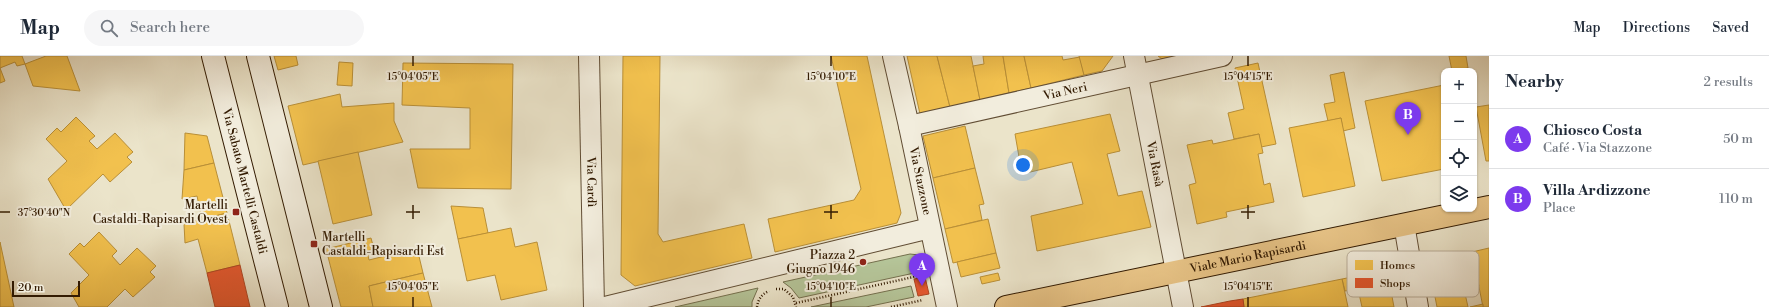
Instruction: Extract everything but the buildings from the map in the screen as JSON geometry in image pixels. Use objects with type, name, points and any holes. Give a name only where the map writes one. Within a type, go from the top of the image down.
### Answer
[{"type":"main road","name":"Via Sabato Martelli Castaldi","points":[[213,56],[277,307]]},
{"type":"main road","points":[[258,56],[321,307]]},
{"type":"main road","name":"Viale Mario Rapisardi","points":[[1006,307],[1489,207]]},
{"type":"street","name":"Via Cardì","points":[[589,56],[594,307]]},
{"type":"street","name":"Via Stazzone","points":[[893,56],[947,307]]},
{"type":"street","name":"Via Neri","points":[[909,126],[1135,66],[1222,56]]},
{"type":"street","name":"Via Rasà","points":[[1135,66],[1183,307]]},
{"type":"street","points":[[1404,224],[1409,251]]},
{"type":"street","points":[[605,307],[930,228]]},
{"type":"street","points":[[1416,297],[1418,307]]},
{"type":"path","points":[[796,303],[921,275]]},
{"type":"path","points":[[757,307],[759,299],[764,293],[772,290],[784,289],[793,297],[796,307]]},
{"type":"path","points":[[890,307],[924,300]]},
{"type":"green space","points":[[910,254],[923,257],[925,265],[919,272],[799,298],[791,288],[783,282]]},
{"type":"green space","points":[[911,286],[914,297],[866,307],[811,307]]},
{"type":"green space","points":[[758,288],[752,302],[752,307],[675,307]]},
{"type":"place","name":"Villa Ardizzone","points":[[1408,135]]},
{"type":"place","name":"Martelli Castaldi-Rapisardi Ovest","points":[[236,212]]},
{"type":"place","name":"Martelli Castaldi-Rapisardi Est","points":[[314,244]]},
{"type":"place","name":"Piazza 2 Giugno 1946","points":[[863,262]]},
{"type":"place","name":"Chiosco Costa","points":[[922,286]]}]
